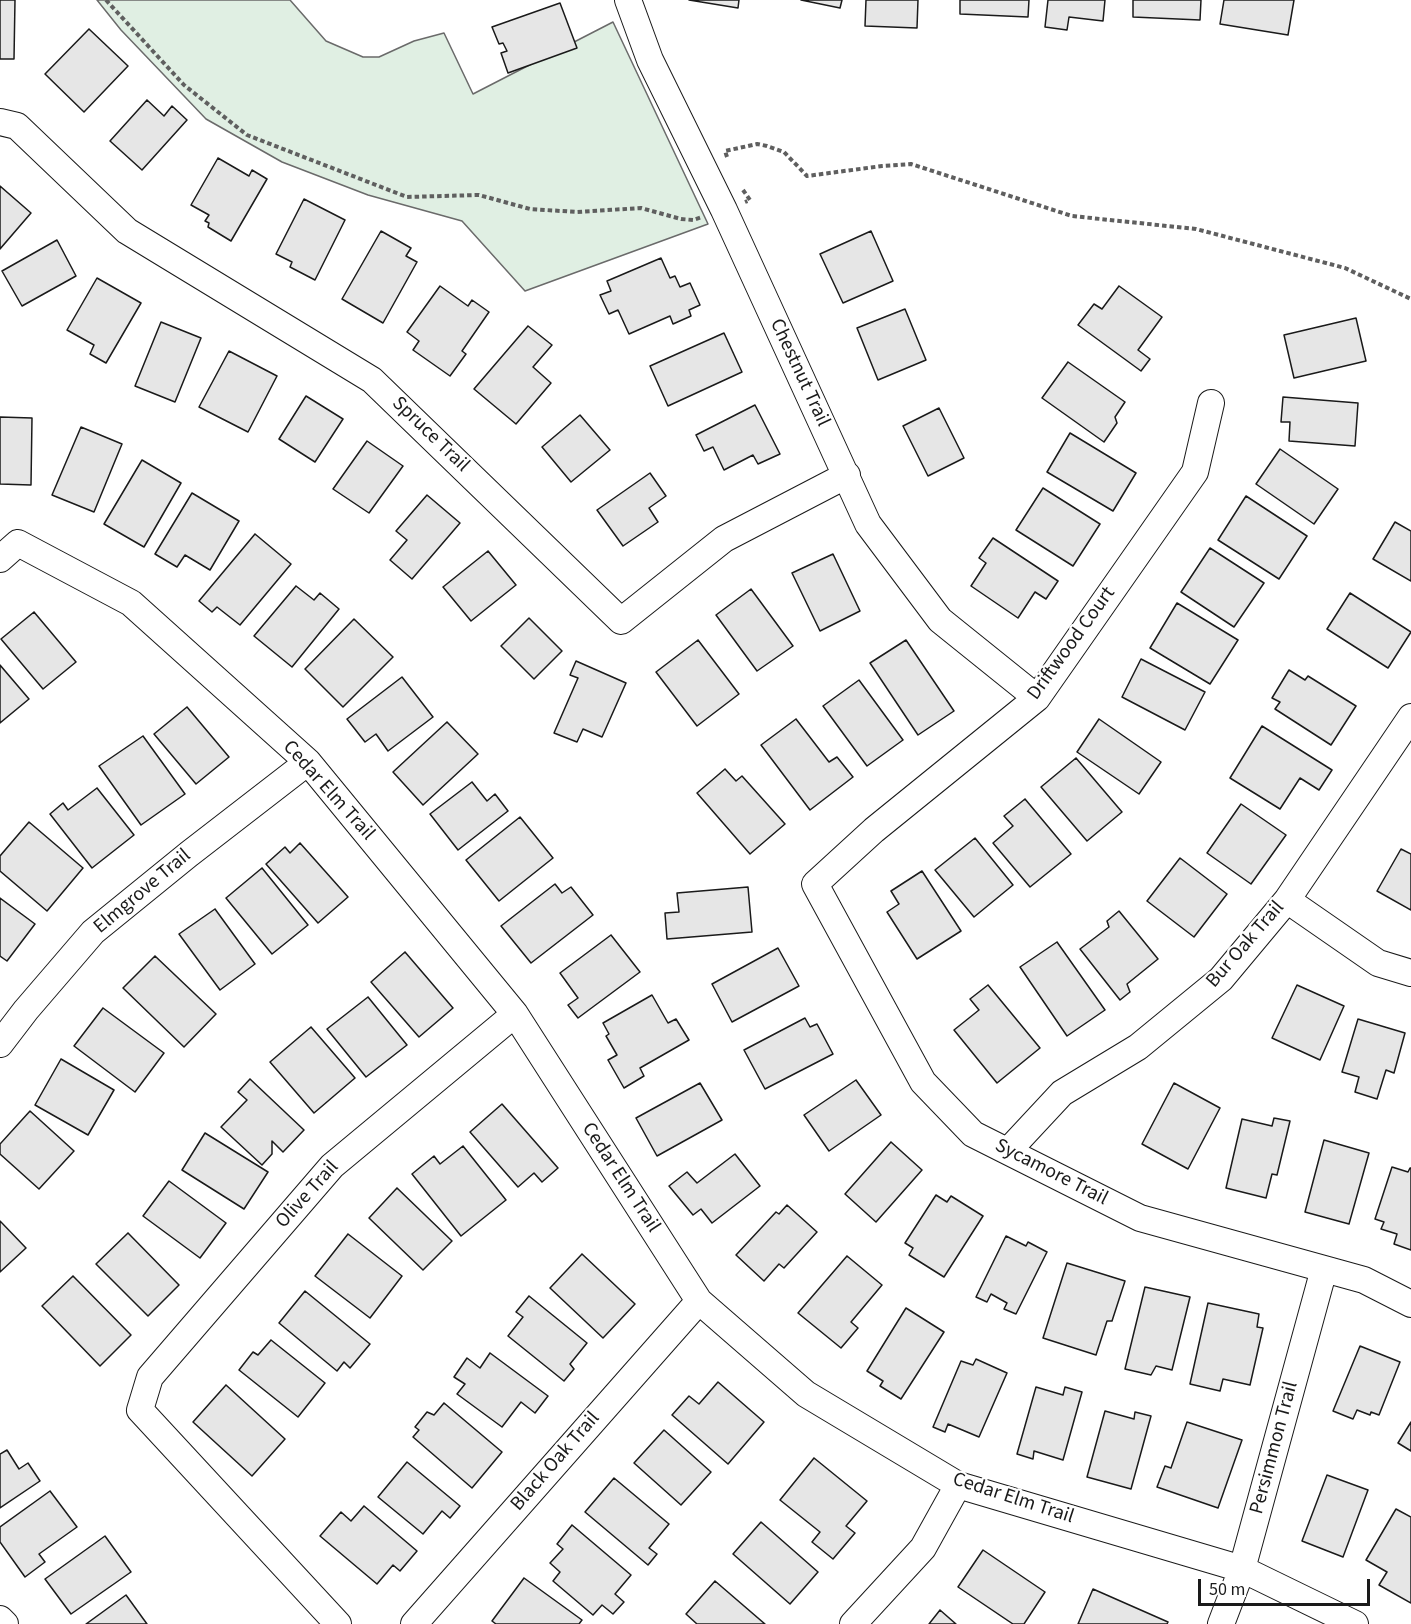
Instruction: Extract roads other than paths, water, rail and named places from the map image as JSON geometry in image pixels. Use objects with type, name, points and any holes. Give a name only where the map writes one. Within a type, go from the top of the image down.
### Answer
[{"type":"street","name":"Chestnut Trail","points":[[628,0],[650,60],[724,210],[868,524],[940,620],[1037,698]]},
{"type":"street","name":"Spruce Trail","points":[[0,122],[17,126],[127,231],[372,380],[621,621],[724,538],[847,475]]},
{"type":"street","name":"Driftwood Court","points":[[815,884],[874,830],[1037,698],[1195,472],[1211,403]]},
{"type":"street","name":"Cedar Elm Trail","points":[[9,551],[131,603],[308,762],[515,1014],[699,1301],[806,1394],[958,1485],[1242,1569],[1355,1624]]},
{"type":"street","name":"Bur Oak Trail","points":[[1008,1151],[1062,1093],[1138,1047],[1221,979],[1287,900],[1411,717]]},
{"type":"street","name":"Elmgrove Trail","points":[[0,1044],[93,932],[308,762]]},
{"type":"street","name":"Sycamore Trail","points":[[815,884],[923,1082],[973,1134],[1140,1218],[1364,1280],[1411,1304]]},
{"type":"street","points":[[1287,900],[1378,963],[1411,973]]},
{"type":"street","name":"Olive Trail","points":[[338,1624],[140,1410],[150,1377],[332,1166],[515,1014]]},
{"type":"street","name":"Persimmon Trail","points":[[1221,1624],[1242,1569],[1323,1269]]},
{"type":"street","name":"Black Oak Trail","points":[[414,1624],[699,1301]]},
{"type":"street","points":[[852,1624],[923,1548],[958,1485]]},
{"type":"street","points":[[0,1619],[5,1624]]}]
